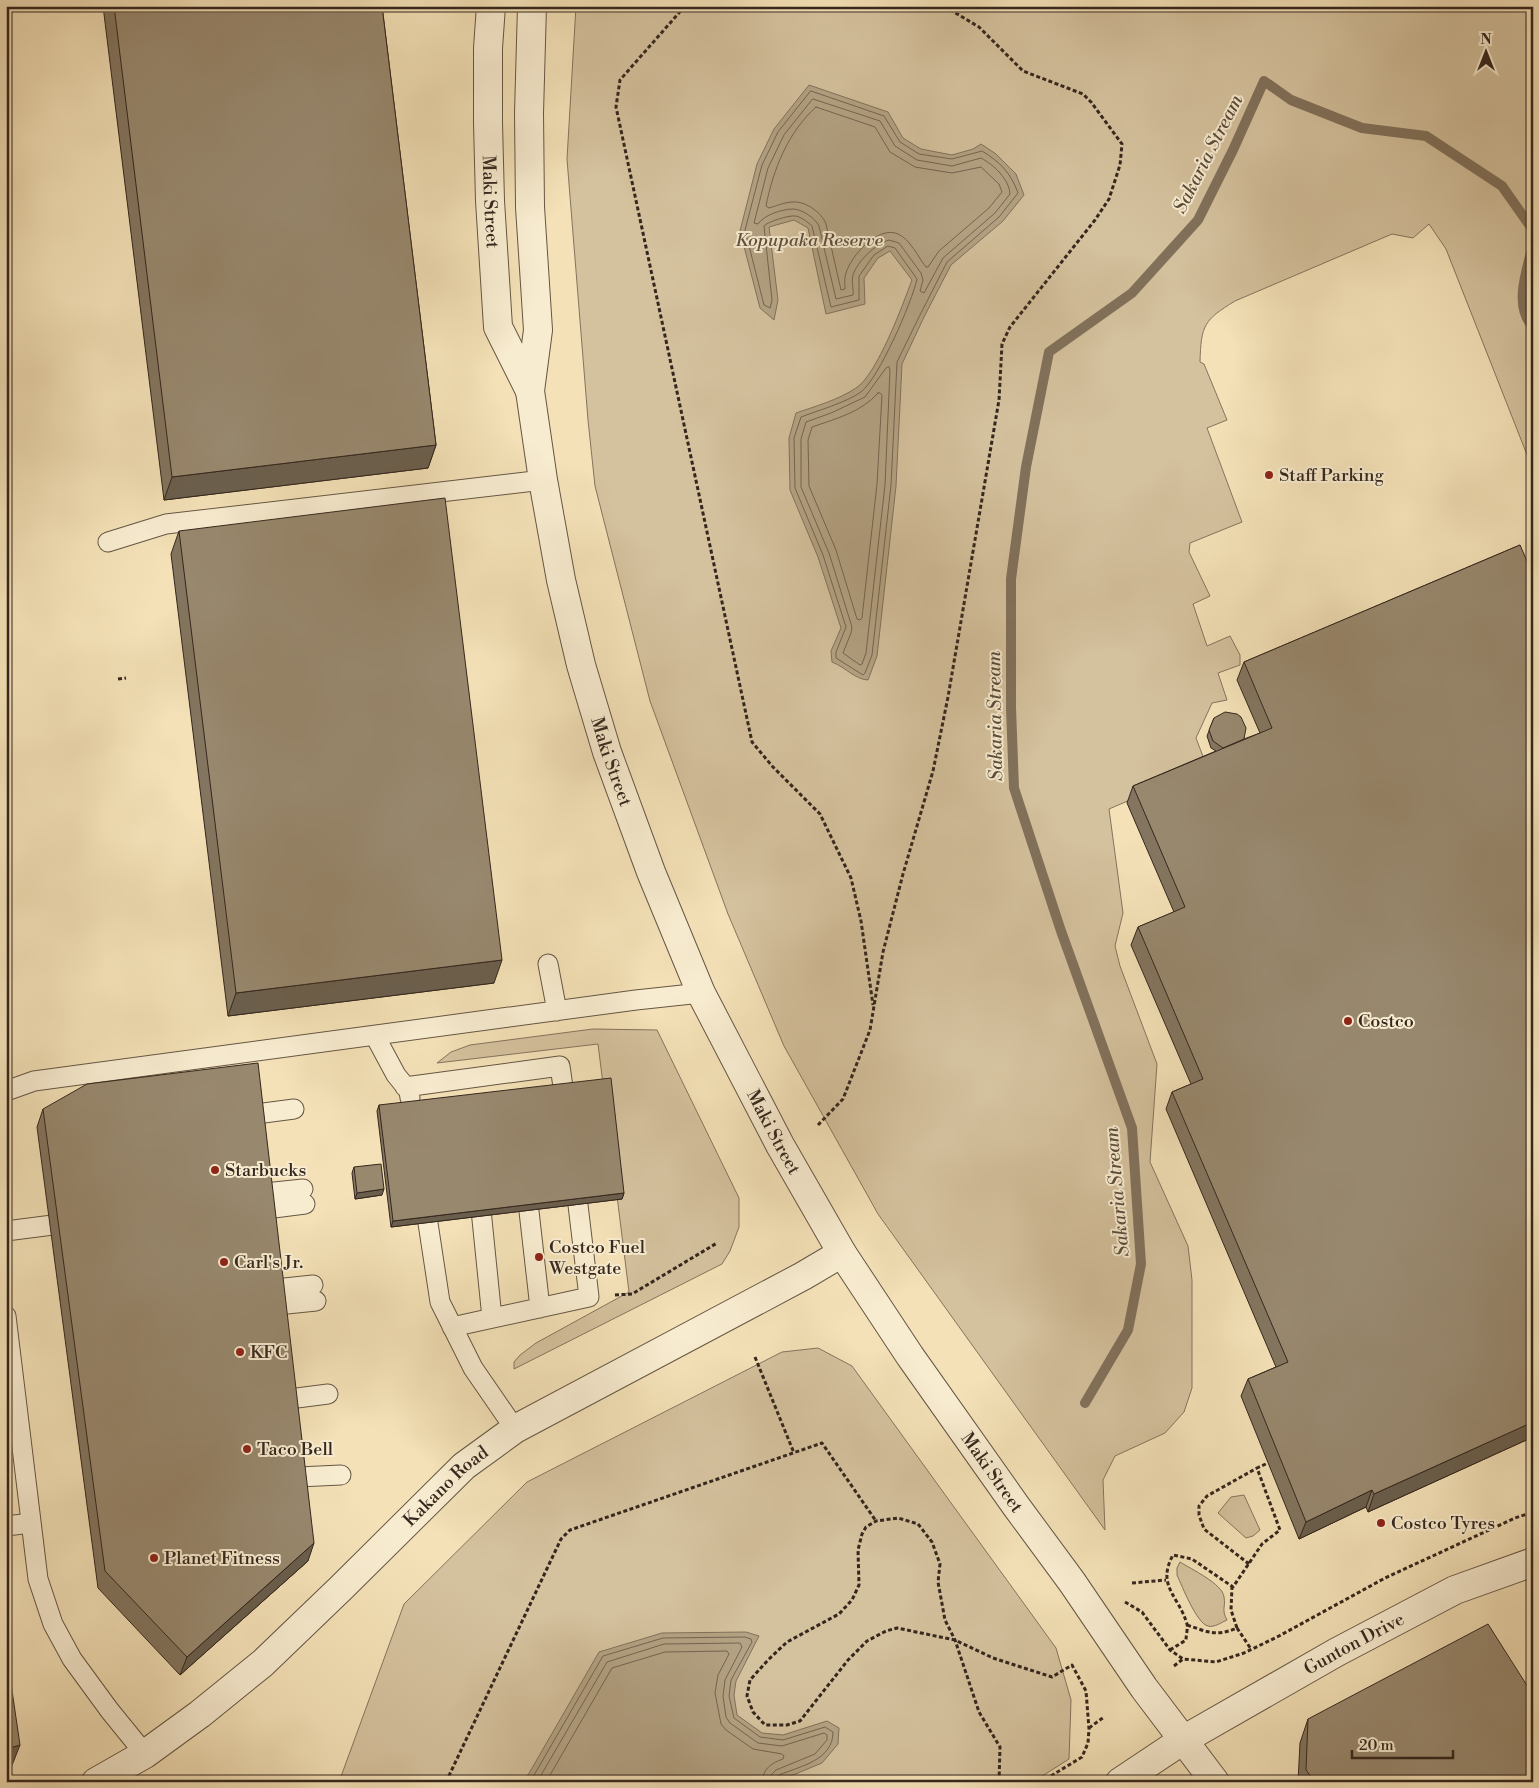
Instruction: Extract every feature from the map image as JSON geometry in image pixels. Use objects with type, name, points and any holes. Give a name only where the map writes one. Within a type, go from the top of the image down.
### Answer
[{"type":"street","name":"Maki Street","points":[[491,6],[488,48],[488,123],[490,201],[498,326],[530,391]]},
{"type":"street","name":"Maki Street","points":[[532,6],[529,113],[530,179],[538,330],[530,391],[543,480],[561,580],[581,666],[607,752],[651,872],[701,993],[771,1130],[842,1253],[915,1364],[1072,1582],[1144,1688],[1215,1782]]},
{"type":"street","name":"Kakano Road","points":[[96,1782],[145,1754],[200,1714],[263,1663],[464,1466],[515,1429],[803,1276],[842,1253]]},
{"type":"street","name":"Gunton Drive","points":[[1120,1782],[1183,1740],[1337,1652],[1455,1590],[1533,1562]]},
{"type":"lane","points":[[108,542],[166,524],[543,480]]},
{"type":"lane","points":[[548,964],[557,1011]]},
{"type":"lane","points":[[6,1091],[34,1082],[701,993]]},
{"type":"lane","points":[[375,1036],[396,1075],[408,1092],[411,1111]]},
{"type":"lane","points":[[405,1087],[560,1066],[568,1124]]},
{"type":"lane","points":[[513,1073],[515,1093]]},
{"type":"lane","points":[[467,1079],[469,1098]]},
{"type":"lane","points":[[256,1114],[294,1109]]},
{"type":"lane","points":[[452,1327],[590,1297],[572,1162]]},
{"type":"lane","points":[[524,1171],[540,1308]]},
{"type":"lane","points":[[477,1174],[492,1318]]},
{"type":"lane","points":[[421,1178],[440,1302],[473,1368],[515,1429]]},
{"type":"lane","points":[[265,1201],[304,1197]]},
{"type":"lane","points":[[6,1231],[89,1220]]},
{"type":"lane","points":[[276,1297],[314,1293]]},
{"type":"lane","points":[[6,1316],[38,1579],[53,1624],[72,1659],[110,1711],[145,1754]]},
{"type":"lane","points":[[288,1392],[327,1387]]},
{"type":"lane","points":[[298,1477],[341,1474]]},
{"type":"lane","points":[[6,1526],[31,1523]]},
{"type":"path","points":[[685,6],[620,80],[616,107],[752,742],[820,814],[851,878],[864,938],[874,1009]]},
{"type":"path","points":[[818,1125],[843,1099],[870,1030],[883,952],[933,771],[948,697],[999,400],[1002,344],[1010,326],[1096,220],[1109,199],[1120,165],[1122,144],[1092,102],[1083,94],[1023,71],[979,27],[944,6]]},
{"type":"path","points":[[118,679],[126,678]]},
{"type":"path","points":[[590,1297],[632,1294],[717,1243]]},
{"type":"path","points":[[755,1357],[794,1453]]},
{"type":"path","points":[[446,1782],[561,1539],[570,1530],[822,1443],[876,1522]]},
{"type":"path","points":[[1249,1564],[1204,1529],[1199,1515],[1199,1506],[1207,1496],[1268,1463]]},
{"type":"path","points":[[1251,1649],[1237,1628],[1231,1610],[1232,1587],[1262,1544],[1280,1530],[1257,1468]]},
{"type":"path","points":[[1122,1600],[1142,1612],[1170,1650],[1184,1659],[1216,1662],[1279,1636],[1385,1578],[1515,1518],[1533,1512]]},
{"type":"path","points":[[1000,1782],[1000,1747],[979,1712],[955,1640],[945,1620],[938,1582],[940,1564],[932,1542],[918,1524],[898,1518],[876,1522],[866,1527],[858,1550],[859,1585],[852,1600],[839,1614],[788,1642],[758,1669],[750,1680],[747,1696],[753,1712],[766,1725],[787,1725],[800,1721],[848,1660],[866,1641],[897,1628],[955,1640],[993,1658],[1052,1677],[1072,1665],[1086,1691],[1089,1729],[1088,1743],[1082,1757],[1041,1782]]},
{"type":"path","points":[[1170,1650],[1186,1640],[1187,1625],[1166,1580],[1168,1563],[1173,1555],[1192,1559],[1232,1587]]},
{"type":"path","points":[[1132,1583],[1166,1580]]},
{"type":"path","points":[[1187,1625],[1213,1634],[1226,1633],[1237,1628]]},
{"type":"path","points":[[1174,1666],[1184,1659]]},
{"type":"path","points":[[1089,1729],[1104,1718]]},
{"type":"green space","name":"Kopupaka Reserve","points":[[576,6],[1533,6],[1533,470],[1446,249],[1429,224],[1413,238],[1392,234],[1235,301],[1217,313],[1203,331],[1200,362],[1204,364],[1227,420],[1207,428],[1242,522],[1190,543],[1189,552],[1210,596],[1193,604],[1207,646],[1230,636],[1240,655],[1240,665],[1218,673],[1227,700],[1212,703],[1196,738],[1207,767],[1109,809],[1123,913],[1115,946],[1120,966],[1157,1064],[1150,1162],[1188,1246],[1192,1280],[1192,1388],[1184,1412],[1165,1433],[1115,1456],[1103,1480],[1105,1530],[878,1214],[784,1046],[728,914],[650,701],[595,486],[567,159]]},
{"type":"green space","points":[[593,1029],[657,1030],[739,1198],[739,1227],[730,1251],[722,1264],[514,1369],[514,1362],[536,1343],[629,1292],[598,1044],[437,1063],[451,1052],[470,1045]]},
{"type":"green space","points":[[818,1348],[852,1366],[1056,1648],[1071,1700],[1069,1759],[1033,1782],[339,1782],[404,1604],[527,1482],[782,1352]]},
{"type":"green space","points":[[1244,1495],[1260,1530],[1253,1536],[1246,1538],[1218,1513],[1231,1497]]},
{"type":"green space","points":[[1180,1562],[1206,1577],[1218,1587],[1224,1597],[1224,1613],[1227,1620],[1215,1626],[1208,1626],[1199,1619],[1177,1575],[1177,1568]]},
{"type":"water","points":[[809,85],[888,112],[903,138],[921,149],[952,155],[973,149],[981,144],[996,154],[1016,174],[1024,195],[1003,221],[951,265],[902,364],[896,486],[877,656],[868,680],[859,678],[832,662],[831,651],[841,628],[818,557],[790,490],[789,438],[796,413],[842,396],[864,381],[889,338],[912,280],[890,251],[878,258],[864,278],[865,304],[826,314],[808,228],[794,220],[769,227],[778,300],[774,320],[760,308],[740,231],[757,164],[774,129]]},
{"type":"water","points":[[746,1632],[759,1636],[736,1681],[734,1695],[737,1715],[762,1733],[783,1735],[827,1721],[839,1728],[838,1744],[822,1763],[776,1782],[524,1782],[599,1652],[662,1633]]},
{"type":"building","points":[[114,6],[382,6],[436,445],[172,477]]},
{"type":"building","points":[[445,498],[502,960],[236,993],[179,531]]},
{"type":"building","name":"Costco","points":[[1520,545],[1533,575],[1533,1422],[1374,1494],[1372,1490],[1306,1522],[1248,1379],[1288,1362],[1172,1092],[1203,1079],[1138,927],[1185,907],[1133,786],[1272,728],[1244,662]]},
{"type":"building","points":[[1225,712],[1237,714],[1241,717],[1246,728],[1244,739],[1223,748],[1213,741],[1209,730],[1214,718]]},
{"type":"building","points":[[258,1063],[314,1543],[187,1657],[105,1571],[43,1109],[87,1084]]},
{"type":"building","points":[[611,1078],[624,1193],[393,1221],[379,1105]]},
{"type":"building","points":[[381,1164],[384,1189],[357,1193],[354,1167]]},
{"type":"building","points":[[1488,1624],[1533,1695],[1533,1772],[1516,1782],[1315,1782],[1306,1770],[1308,1719]]},
{"type":"building","points":[[6,1650],[20,1745],[6,1749]]},
{"type":"waterway","name":"Sakaria Stream","points":[[1085,1403],[1128,1330],[1141,1264],[1132,1128],[1061,931],[1014,788],[1011,708],[1011,579],[1026,467],[1049,352],[1132,293],[1198,220],[1233,150],[1264,81],[1291,100],[1362,128],[1426,136],[1502,186],[1533,230]]},
{"type":"waterway","points":[[1533,245],[1523,288],[1524,309],[1533,327]]},
{"type":"place","name":"Staff Parking","points":[[1269,475]]},
{"type":"place","name":"Costco","points":[[1348,1021]]},
{"type":"place","name":"Starbucks","points":[[215,1170]]},
{"type":"place","name":"Costco Fuel Westgate","points":[[539,1257]]},
{"type":"place","name":"Carl's Jr.","points":[[224,1262]]},
{"type":"place","name":"KFC","points":[[240,1352]]},
{"type":"place","name":"Taco Bell","points":[[247,1449]]},
{"type":"place","name":"Costco Tyres","points":[[1381,1523]]},
{"type":"place","name":"Planet Fitness","points":[[154,1558]]}]
